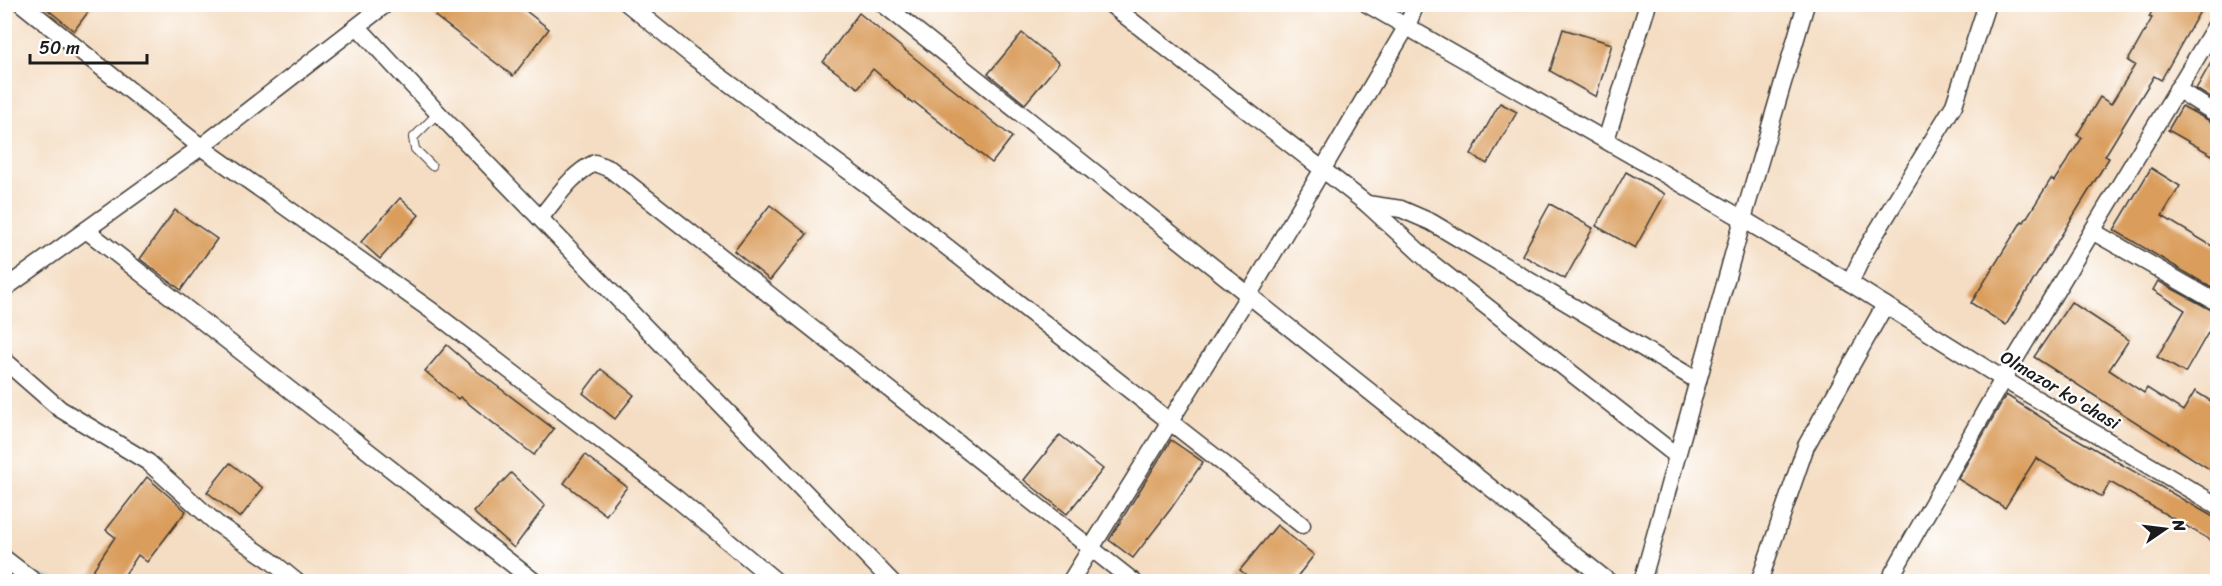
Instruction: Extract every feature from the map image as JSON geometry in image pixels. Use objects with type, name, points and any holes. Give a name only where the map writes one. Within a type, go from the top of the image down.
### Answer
[{"type":"street","points":[[22,4],[201,147],[432,311],[676,498],[777,582]]},
{"type":"street","points":[[4,289],[201,147],[386,4]]},
{"type":"street","points":[[628,4],[692,56],[869,186],[1302,525]]},
{"type":"street","points":[[883,4],[1609,582]]},
{"type":"street","points":[[1110,4],[1367,204],[1430,262],[1677,456]]},
{"type":"street","name":"Olmazor ko'chasi","points":[[1367,4],[1743,219],[2217,506]]},
{"type":"street","points":[[1070,582],[1248,296],[1407,26],[1416,4]]},
{"type":"street","points":[[1606,140],[1648,4]]},
{"type":"street","points":[[1642,582],[1743,219],[1806,4]]},
{"type":"street","points":[[1850,283],[1865,250],[1954,105],[1987,4]]},
{"type":"street","points":[[1895,579],[2004,379],[2217,22]]},
{"type":"street","points":[[358,27],[438,113],[892,582]]},
{"type":"street","points":[[2177,89],[2217,115]]},
{"type":"street","points":[[540,218],[584,168],[595,163],[610,169],[1134,582]]},
{"type":"street","points":[[1367,204],[1401,209],[1431,222],[1698,381]]},
{"type":"street","points":[[86,230],[535,582]]},
{"type":"street","points":[[2092,231],[2217,303]]},
{"type":"street","points":[[1759,582],[1806,446],[1885,305]]},
{"type":"street","points":[[4,360],[60,409],[148,462],[216,523],[270,560],[297,582]]},
{"type":"street","points":[[4,558],[35,582]]},
{"type":"lane","points":[[432,166],[415,149],[413,138],[438,113]]},
{"type":"building","points":[[41,4],[94,4],[74,31]]},
{"type":"building","points":[[443,4],[517,4],[549,29],[513,76],[435,16]]},
{"type":"building","points":[[2156,4],[2204,4],[2161,80],[2154,76],[2105,156],[2109,158],[2006,325],[1971,303],[2022,221],[2024,222],[2051,179],[2054,181],[2082,138],[2077,135],[2100,97],[2111,104],[2135,65],[2128,61],[2152,18],[2149,17]]},
{"type":"building","points":[[859,13],[1012,137],[992,163],[914,102],[912,103],[873,69],[858,88],[823,62]]},
{"type":"building","points":[[1563,29],[1612,44],[1596,97],[1550,71]]},
{"type":"building","points":[[1022,33],[1059,63],[1025,104],[988,74]]},
{"type":"building","points":[[2217,52],[2217,102],[2196,89]]},
{"type":"building","points":[[1500,103],[1517,112],[1487,164],[1471,154]]},
{"type":"building","points":[[2182,106],[2217,125],[2217,146],[2212,155],[2168,130]]},
{"type":"building","points":[[2151,168],[2180,186],[2162,216],[2217,249],[2217,291],[2114,230]]},
{"type":"building","points":[[1626,172],[1665,194],[1635,248],[1596,226]]},
{"type":"building","points":[[400,198],[419,215],[380,259],[361,242]]},
{"type":"building","points":[[1550,204],[1593,228],[1565,279],[1522,255]]},
{"type":"building","points":[[770,205],[807,234],[770,280],[734,251]]},
{"type":"building","points":[[175,210],[217,239],[181,290],[140,259]]},
{"type":"building","points":[[2158,281],[2217,313],[2217,317],[2185,373],[2157,357],[2185,310],[2153,290]]},
{"type":"building","points":[[2071,302],[2129,340],[2109,370],[2144,393],[2147,388],[2183,411],[2195,391],[2217,405],[2217,474],[2034,357]]},
{"type":"building","points":[[447,345],[477,371],[554,429],[534,455],[460,397],[458,399],[425,371]]},
{"type":"building","points":[[601,369],[634,395],[615,419],[583,393]]},
{"type":"building","points":[[2006,395],[2058,428],[2217,519],[2217,544],[2110,482],[2102,497],[2036,458],[2005,508],[1958,479]]},
{"type":"building","points":[[1060,435],[1103,469],[1067,514],[1024,480]]},
{"type":"building","points":[[1171,440],[1203,462],[1133,558],[1109,540]]},
{"type":"building","points":[[585,455],[627,487],[606,515],[564,483]]},
{"type":"building","points":[[230,463],[263,488],[240,518],[207,492]]},
{"type":"building","points":[[511,473],[545,506],[514,548],[473,512]]},
{"type":"building","points":[[147,477],[186,511],[147,562],[138,555],[120,582],[97,582],[89,576],[115,537],[106,530]]},
{"type":"building","points":[[1277,525],[1314,555],[1293,582],[1254,582],[1240,570]]},
{"type":"waterway","points":[[37,576],[61,582]]}]
